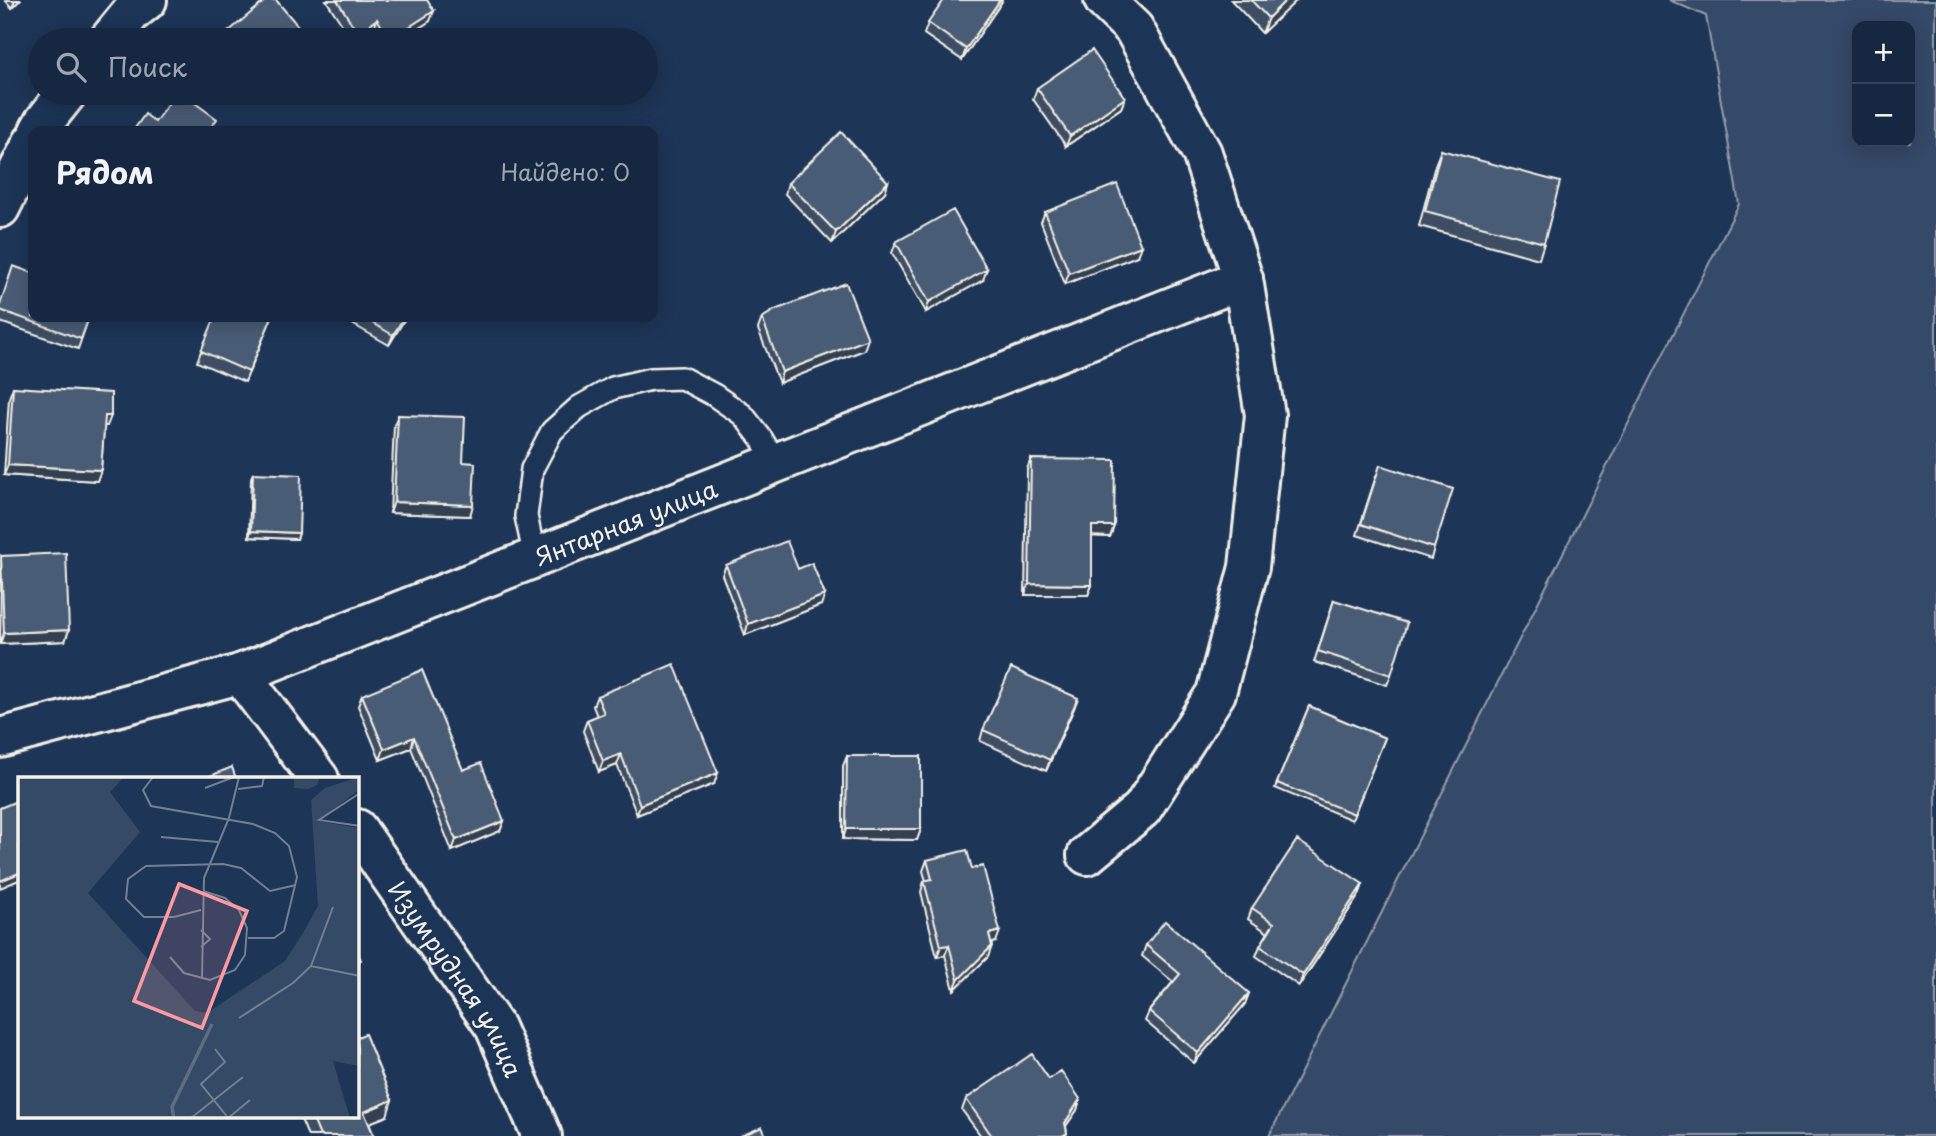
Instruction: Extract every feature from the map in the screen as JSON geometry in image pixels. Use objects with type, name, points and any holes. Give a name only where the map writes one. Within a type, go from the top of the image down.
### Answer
[{"type":"street","points":[[119,28],[147,0]]},
{"type":"street","points":[[1087,855],[1142,809],[1216,693],[1249,567],[1265,415],[1243,279],[1202,153],[1134,29],[1104,0]]},
{"type":"street","points":[[42,126],[57,105]]},
{"type":"street","points":[[0,208],[28,152]]},
{"type":"street","name":"Янтарная улица","points":[[0,738],[240,674],[1243,279]]},
{"type":"street","points":[[240,674],[317,777]]},
{"type":"street","name":"Изумрудная улица","points":[[359,832],[495,1027],[542,1136]]},
{"type":"lane","points":[[535,558],[526,516],[532,469],[552,431],[579,407],[614,388],[651,379],[682,378],[743,415],[776,463]]},
{"type":"shaded area","points":[[1669,0],[1936,0],[1936,1136],[1269,1136],[1739,204],[1706,16]]},
{"type":"building","points":[[266,0],[276,0],[300,28],[233,28]]},
{"type":"building","points":[[337,0],[427,0],[434,11],[407,28],[383,28],[377,19],[370,24],[370,28],[354,28]]},
{"type":"building","points":[[944,0],[1000,0],[966,49],[928,23]]},
{"type":"building","points":[[1251,0],[1286,0],[1268,18]]},
{"type":"building","points":[[1092,50],[1125,98],[1070,136],[1037,88]]},
{"type":"building","points":[[167,105],[198,105],[217,119],[212,126],[137,126],[145,114],[155,122]]},
{"type":"building","points":[[841,132],[888,182],[836,232],[788,183]]},
{"type":"building","points":[[1441,150],[1560,182],[1544,243],[1425,211]]},
{"type":"building","points":[[1117,184],[1141,246],[1069,273],[1045,212]]},
{"type":"building","points":[[953,210],[987,269],[929,302],[896,242]]},
{"type":"building","points":[[13,266],[28,271],[28,320],[0,310]]},
{"type":"building","points":[[846,283],[868,339],[782,372],[762,318],[775,310]]},
{"type":"building","points":[[34,322],[87,322],[81,339]]},
{"type":"building","points":[[213,322],[270,322],[249,372],[201,351]]},
{"type":"building","points":[[371,322],[401,322],[393,335]]},
{"type":"building","points":[[13,387],[111,393],[111,416],[105,416],[101,470],[8,465]]},
{"type":"building","points":[[398,415],[465,417],[463,462],[475,463],[473,505],[394,502]]},
{"type":"building","points":[[1031,459],[1115,460],[1114,526],[1092,526],[1092,585],[1029,584]]},
{"type":"building","points":[[1380,465],[1453,489],[1434,548],[1361,524]]},
{"type":"building","points":[[253,473],[301,475],[299,533],[251,531]]},
{"type":"building","points":[[787,541],[798,569],[812,563],[825,595],[748,624],[726,565]]},
{"type":"building","points":[[66,553],[69,630],[4,633],[1,556]]},
{"type":"building","points":[[1334,600],[1407,623],[1391,675],[1318,651]]},
{"type":"building","points":[[674,664],[718,773],[640,805],[621,754],[603,761],[587,720],[604,713],[597,696]]},
{"type":"building","points":[[1011,668],[1078,698],[1050,760],[983,730]]},
{"type":"building","points":[[422,670],[463,770],[481,763],[504,821],[456,840],[414,737],[384,749],[362,695]]},
{"type":"building","points":[[1309,706],[1385,738],[1354,814],[1277,783]]},
{"type":"building","points":[[847,756],[921,756],[921,829],[846,829]]},
{"type":"building","points":[[232,767],[235,777],[208,777]]},
{"type":"building","points":[[18,800],[18,873],[0,881],[0,808]]},
{"type":"building","points":[[1297,840],[1363,884],[1303,975],[1260,946],[1274,923],[1252,908]]},
{"type":"building","points":[[967,850],[972,869],[983,866],[1000,931],[989,934],[992,946],[958,980],[949,945],[941,946],[924,881],[932,879],[927,860]]},
{"type":"building","points":[[1165,921],[1249,993],[1198,1053],[1149,1011],[1180,974],[1146,945]]},
{"type":"building","points":[[365,1034],[392,1100],[364,1112],[374,1136],[320,1136],[312,1118],[359,1118],[359,1036]]},
{"type":"building","points":[[1032,1054],[1049,1079],[1061,1071],[1080,1099],[1065,1123],[1067,1133],[1062,1136],[992,1136],[966,1099]]},
{"type":"building","points":[[762,1127],[766,1136],[741,1136]]}]
